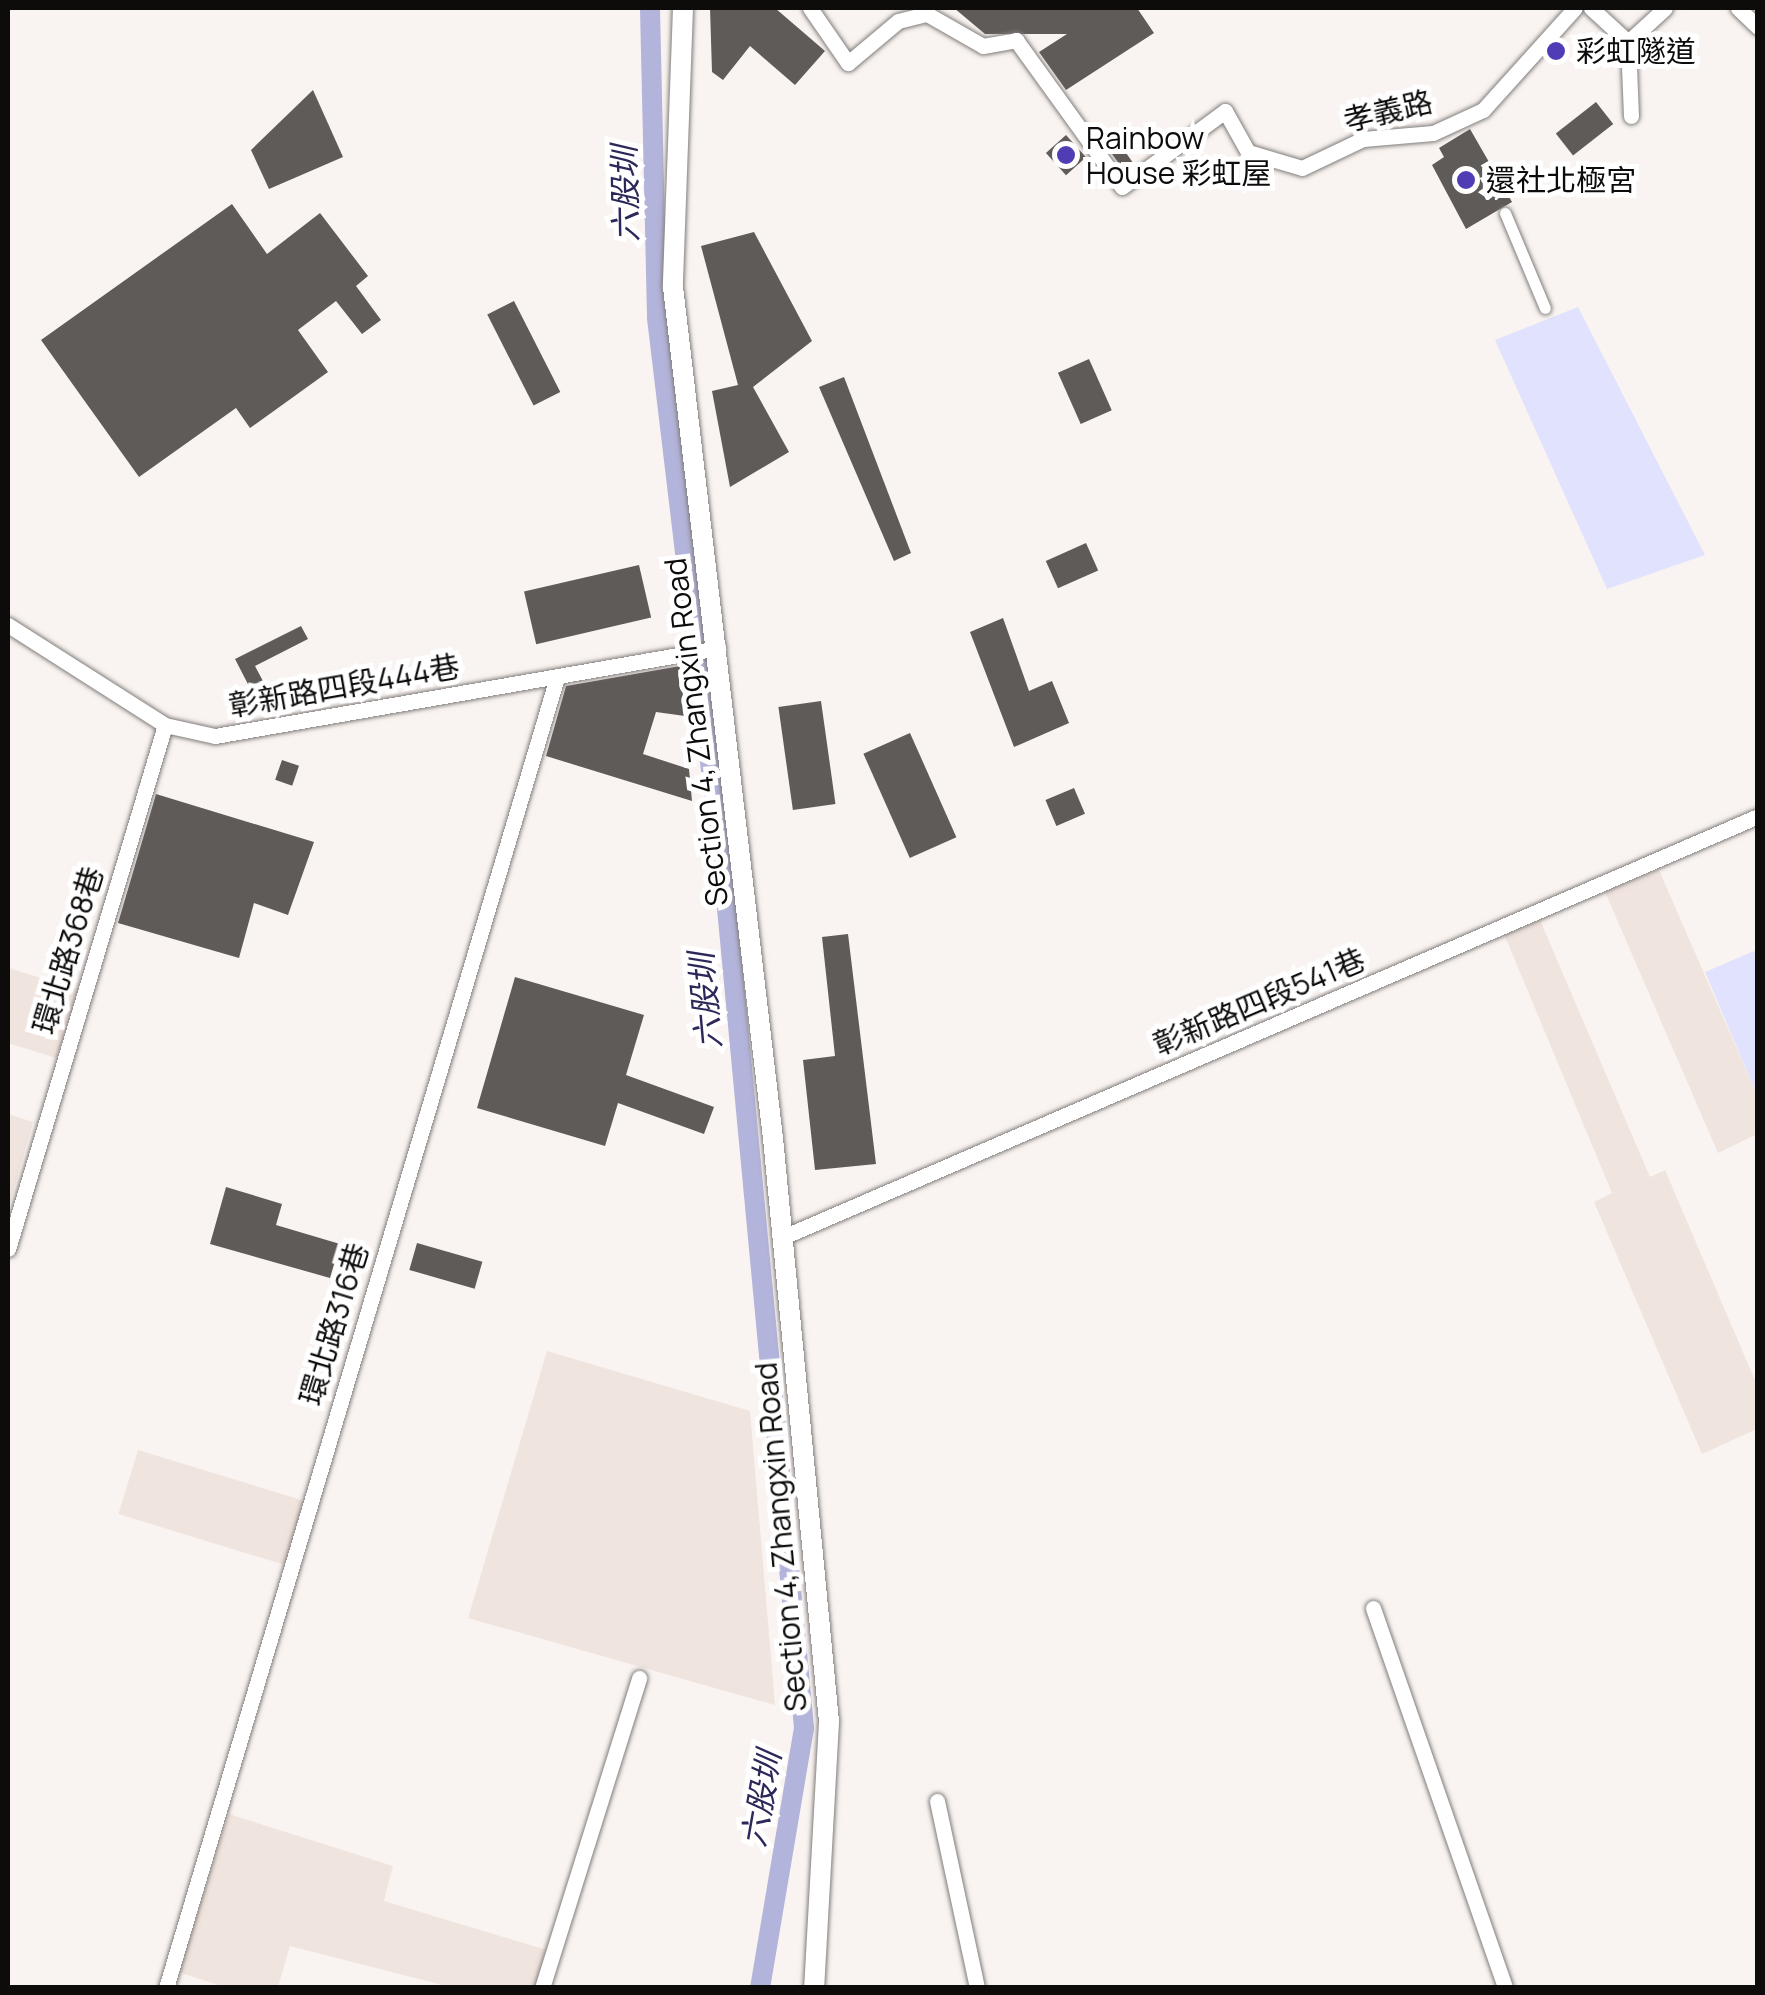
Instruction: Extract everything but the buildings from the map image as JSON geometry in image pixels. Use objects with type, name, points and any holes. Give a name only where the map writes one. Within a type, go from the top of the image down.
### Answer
[{"type":"street","name":"Section 4, Zhangxin Road","points":[[682,8],[673,286],[783,1238],[829,1722],[814,1988]]},
{"type":"street","name":"孝義路","points":[[810,8],[848,63],[898,20],[927,14],[983,46],[1016,40],[1122,187],[1226,111],[1248,152],[1302,168],[1362,138],[1433,133],[1483,110],[1574,8]]},
{"type":"street","points":[[1592,8],[1628,42],[1630,116]]},
{"type":"street","points":[[1628,42],[1665,8]]},
{"type":"street","points":[[1738,8],[1758,27]]},
{"type":"street","points":[[1506,213],[1545,308]]},
{"type":"street","name":"彰新路四段444巷","points":[[8,625],[165,725],[215,736],[717,648]]},
{"type":"street","name":"環北路316巷","points":[[166,1988],[556,677]]},
{"type":"street","name":"環北路368巷","points":[[8,1249],[165,725]]},
{"type":"street","name":"彰新路四段541巷","points":[[783,1238],[1758,816]]},
{"type":"street","points":[[1373,1608],[1505,1988]]},
{"type":"street","points":[[542,1988],[639,1678]]},
{"type":"street","points":[[937,1800],[977,1988]]},
{"type":"shaded area","points":[[1578,307],[1705,555],[1607,589],[1495,340]]},
{"type":"shaded area","points":[[1659,870],[1757,1095],[1757,1134],[1718,1153],[1605,892]]},
{"type":"shaded area","points":[[1540,920],[1650,1177],[1665,1170],[1757,1385],[1757,1429],[1702,1454],[1594,1202],[1612,1193],[1504,934]]},
{"type":"shaded area","points":[[1754,951],[1758,959],[1757,1095],[1705,972]]},
{"type":"shaded area","points":[[8,968],[81,990],[56,1058],[8,1043]]},
{"type":"shaded area","points":[[8,1114],[33,1122],[8,1210]]},
{"type":"shaded area","points":[[547,1351],[750,1411],[775,1705],[468,1618]]},
{"type":"shaded area","points":[[138,1450],[306,1501],[287,1566],[118,1514]]},
{"type":"shaded area","points":[[229,1814],[393,1866],[384,1901],[550,1951],[535,1987],[450,1987],[290,1946],[278,1987],[224,1987],[179,1972]]},
{"type":"waterway","name":"六股圳","points":[[650,8],[657,318],[725,887],[804,1728],[760,1988]]},
{"type":"place","name":"彩虹隧道","points":[[1556,51]]},
{"type":"place","name":"Rainbow House 彩虹屋","points":[[1066,155]]},
{"type":"place","name":"還社北極宮","points":[[1466,180]]}]
